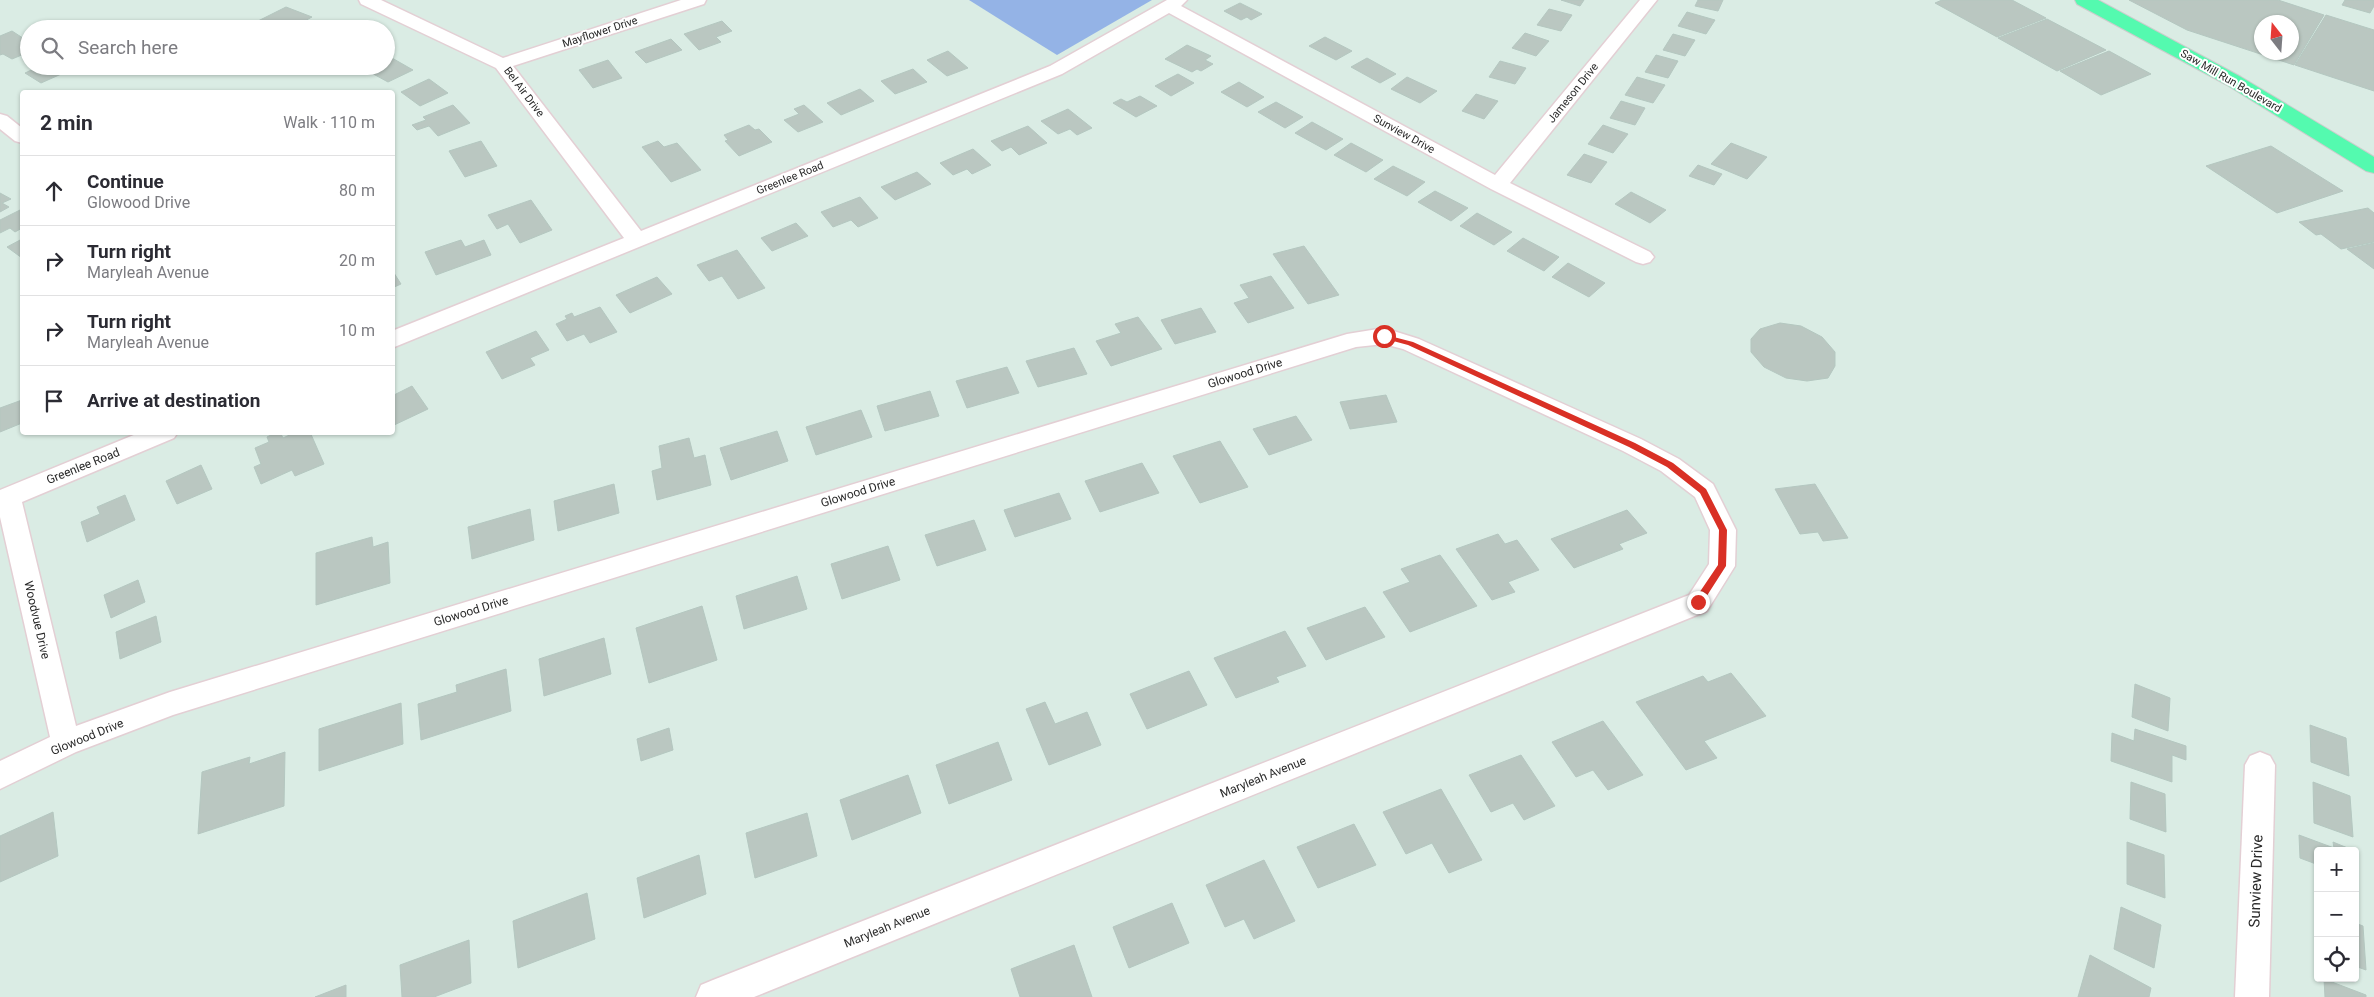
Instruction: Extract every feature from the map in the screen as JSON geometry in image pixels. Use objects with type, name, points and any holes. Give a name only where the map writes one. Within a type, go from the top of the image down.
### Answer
[{"type":"highway","name":"Saw Mill Run Boulevard","points":[[2084,0],[2234,82],[2374,166]]},
{"type":"street","name":"Bel Air Drive","points":[[367,0],[502,64],[636,240]]},
{"type":"street","name":"Mayflower Drive","points":[[502,64],[698,0]]},
{"type":"street","name":"Jameson Drive","points":[[1498,185],[1649,0]]},
{"type":"street","name":"Sunview Drive","points":[[1174,3],[1498,185],[1643,257]]},
{"type":"street","name":"Greenlee Road","points":[[395,339],[974,105],[1056,70],[1174,3]]},
{"type":"street","points":[[0,120],[20,135]]},
{"type":"street","name":"Glowood Drive","points":[[0,776],[66,743],[180,701],[1356,339],[1384,336],[1411,344],[1632,445],[1670,465],[1704,491]]},
{"type":"street","name":"Greenlee Road","points":[[4,498],[159,435]]},
{"type":"street","name":"Maryleah Avenue","points":[[713,997],[1698,602],[1722,566],[1723,530],[1704,491]]},
{"type":"street","name":"Woodvue Drive","points":[[4,498],[66,743]]},
{"type":"street","name":"Sunview Drive","points":[[2252,997],[2260,765]]},
{"type":"shaded area","points":[[969,0],[1152,0],[1057,55]]},
{"type":"building","points":[[1561,0],[1584,0],[1580,6]]},
{"type":"building","points":[[1698,0],[1723,0],[1718,11],[1695,6]]},
{"type":"building","points":[[1942,0],[2012,0],[2046,18],[1997,37],[1935,3]]},
{"type":"building","points":[[2129,0],[2278,0],[2324,15],[2299,57],[2299,15],[2254,15],[2254,52],[2187,30]]},
{"type":"building","points":[[2345,0],[2374,0],[2374,6],[2370,13],[2342,5]]},
{"type":"building","points":[[1240,3],[1262,14],[1251,20],[1247,17],[1241,20],[1224,11]]},
{"type":"building","points":[[286,7],[312,17],[306,20],[260,20]]},
{"type":"building","points":[[1549,9],[1572,15],[1561,31],[1537,25]]},
{"type":"building","points":[[1687,12],[1715,20],[1706,34],[1678,26]]},
{"type":"building","points":[[2326,15],[2374,30],[2374,91],[2295,65]]},
{"type":"building","points":[[2047,19],[2106,50],[2057,71],[1998,38]]},
{"type":"building","points":[[722,21],[732,31],[716,37],[721,42],[699,50],[684,34]]},
{"type":"building","points":[[12,31],[20,36],[20,56],[12,59],[3,54],[0,55],[0,36]]},
{"type":"building","points":[[1525,33],[1549,41],[1536,56],[1512,48]]},
{"type":"building","points":[[1673,34],[1695,40],[1685,56],[1663,50]]},
{"type":"building","points":[[1325,37],[1352,51],[1336,60],[1309,46]]},
{"type":"building","points":[[671,39],[682,50],[646,63],[635,52]]},
{"type":"building","points":[[1187,45],[1211,56],[1205,60],[1213,64],[1201,71],[1197,69],[1192,72],[1165,59]]},
{"type":"building","points":[[948,51],[968,68],[947,76],[927,60]]},
{"type":"building","points":[[2109,51],[2151,74],[2101,95],[2060,71]]},
{"type":"building","points":[[1656,55],[1678,61],[1668,78],[1645,72]]},
{"type":"building","points":[[1367,58],[1396,74],[1380,83],[1351,67]]},
{"type":"building","points":[[395,60],[413,70],[388,82],[375,75],[395,75]]},
{"type":"building","points":[[608,60],[622,78],[593,88],[579,70]]},
{"type":"building","points":[[2279,60],[2297,60],[2294,65]]},
{"type":"building","points":[[1500,61],[1526,68],[1515,84],[1489,77]]},
{"type":"building","points":[[913,69],[927,82],[895,94],[881,81]]},
{"type":"building","points":[[1178,74],[1194,83],[1171,96],[1155,86]]},
{"type":"building","points":[[28,75],[59,75],[41,83]]},
{"type":"building","points":[[1407,77],[1437,91],[1420,103],[1391,89]]},
{"type":"building","points":[[1637,77],[1665,85],[1653,103],[1625,95]]},
{"type":"building","points":[[429,79],[448,93],[420,106],[401,92]]},
{"type":"building","points":[[1239,82],[1264,97],[1247,107],[1221,92]]},
{"type":"building","points":[[860,89],[874,101],[841,115],[827,103]]},
{"type":"building","points":[[1476,94],[1498,101],[1484,119],[1462,111]]},
{"type":"building","points":[[1140,96],[1157,106],[1136,117],[1113,103],[1121,99],[1127,102]]},
{"type":"building","points":[[1621,101],[1645,108],[1635,125],[1610,118]]},
{"type":"building","points":[[1276,102],[1303,117],[1285,128],[1258,112]]},
{"type":"building","points":[[453,105],[470,123],[438,136],[429,126],[417,130],[412,125],[426,120],[423,117]]},
{"type":"building","points":[[804,105],[823,122],[798,132],[784,120],[799,114],[794,109]]},
{"type":"building","points":[[1068,109],[1092,128],[1077,135],[1070,129],[1058,134],[1041,121]]},
{"type":"building","points":[[1312,122],[1343,139],[1326,150],[1295,133]]},
{"type":"building","points":[[749,125],[755,130],[759,129],[772,142],[739,156],[725,141],[728,140],[724,135]]},
{"type":"building","points":[[1603,125],[1628,134],[1613,153],[1588,144]]},
{"type":"building","points":[[1028,126],[1047,143],[1019,155],[1011,147],[1002,151],[991,141]]},
{"type":"building","points":[[481,141],[497,166],[465,177],[449,151]]},
{"type":"building","points":[[658,141],[664,147],[677,143],[701,170],[671,182],[642,147]]},
{"type":"building","points":[[1351,143],[1383,160],[1366,172],[1334,155]]},
{"type":"building","points":[[1731,143],[1767,157],[1747,179],[1711,164]]},
{"type":"building","points":[[2271,146],[2343,191],[2277,213],[2206,166]]},
{"type":"building","points":[[973,149],[991,165],[972,174],[967,169],[953,175],[940,163]]},
{"type":"building","points":[[1584,154],[1607,162],[1591,183],[1567,175]]},
{"type":"building","points":[[1698,165],[1722,174],[1714,185],[1689,176]]},
{"type":"building","points":[[1393,166],[1425,182],[1407,196],[1374,179]]},
{"type":"building","points":[[917,172],[931,184],[895,200],[881,187]]},
{"type":"building","points":[[1435,191],[1468,208],[1451,221],[1418,202]]},
{"type":"building","points":[[1631,192],[1666,210],[1650,223],[1615,204]]},
{"type":"building","points":[[0,193],[11,199],[2,203],[9,207],[0,212]]},
{"type":"building","points":[[860,197],[878,218],[858,227],[851,220],[833,227],[821,212]]},
{"type":"building","points":[[531,200],[552,230],[520,243],[508,224],[497,229],[488,215]]},
{"type":"building","points":[[2368,208],[2374,213],[2374,242],[2341,249],[2321,234],[2316,235],[2299,222]]},
{"type":"building","points":[[20,210],[20,229],[15,232],[10,228],[0,233],[0,220]]},
{"type":"building","points":[[1477,213],[1512,232],[1494,245],[1460,226]]},
{"type":"building","points":[[796,223],[808,236],[772,251],[761,238]]},
{"type":"building","points":[[1523,238],[1559,257],[1544,271],[1507,251]]},
{"type":"building","points":[[20,240],[20,257],[7,247]]},
{"type":"building","points":[[461,240],[465,247],[484,240],[491,255],[436,275],[425,252]]},
{"type":"building","points":[[2374,243],[2374,269],[2347,249]]},
{"type":"building","points":[[1304,246],[1339,295],[1308,304],[1273,254]]},
{"type":"building","points":[[737,250],[765,288],[738,299],[722,276],[709,281],[697,265]]},
{"type":"building","points":[[1568,263],[1605,283],[1589,297],[1552,277]]},
{"type":"building","points":[[395,275],[401,284],[395,287]]},
{"type":"building","points":[[1271,276],[1294,308],[1248,323],[1234,303],[1249,298],[1240,285]]},
{"type":"building","points":[[657,277],[672,294],[630,313],[616,295]]},
{"type":"building","points":[[600,307],[617,332],[590,343],[584,334],[567,341],[556,324],[567,319],[565,316],[572,313],[574,317]]},
{"type":"building","points":[[1201,308],[1216,332],[1175,344],[1161,320]]},
{"type":"building","points":[[1138,317],[1162,349],[1111,366],[1096,341],[1121,333],[1115,324]]},
{"type":"building","points":[[1780,323],[1801,326],[1822,337],[1835,352],[1835,366],[1828,378],[1807,381],[1786,378],[1764,367],[1751,352],[1751,339],[1760,329]]},
{"type":"building","points":[[536,331],[549,350],[530,358],[535,365],[502,379],[486,352]]},
{"type":"building","points":[[1074,348],[1087,374],[1038,387],[1026,361]]},
{"type":"building","points":[[1007,367],[1019,393],[967,408],[956,381]]},
{"type":"building","points":[[412,386],[428,409],[395,425],[395,394]]},
{"type":"building","points":[[930,391],[939,416],[885,431],[877,406]]},
{"type":"building","points":[[1386,395],[1397,422],[1350,429],[1340,402]]},
{"type":"building","points":[[20,401],[20,424],[0,432],[0,408]]},
{"type":"building","points":[[861,410],[872,437],[816,455],[806,427]]},
{"type":"building","points":[[1296,416],[1312,440],[1269,455],[1253,429]]},
{"type":"building","points":[[777,431],[788,461],[731,480],[720,448]]},
{"type":"building","points":[[271,435],[282,435],[283,438],[290,435],[311,435],[324,464],[295,476],[292,470],[261,484],[254,467],[261,464],[255,448],[269,442],[267,437]]},
{"type":"building","points":[[689,438],[694,458],[705,455],[711,485],[657,500],[652,471],[662,468],[659,446]]},
{"type":"building","points":[[1220,441],[1248,487],[1200,503],[1173,456]]},
{"type":"building","points":[[1142,463],[1159,493],[1100,512],[1085,481]]},
{"type":"building","points":[[201,465],[212,489],[177,504],[166,481]]},
{"type":"building","points":[[614,484],[619,513],[558,531],[554,501]]},
{"type":"building","points":[[1815,484],[1848,538],[1823,541],[1818,532],[1800,534],[1775,489]]},
{"type":"building","points":[[1059,493],[1071,519],[1015,537],[1004,510]]},
{"type":"building","points":[[125,495],[135,520],[87,542],[81,522],[100,514],[97,507]]},
{"type":"building","points":[[530,509],[534,540],[472,559],[468,527]]},
{"type":"building","points":[[1627,510],[1647,533],[1619,544],[1623,549],[1574,568],[1551,539]]},
{"type":"building","points":[[974,520],[986,550],[937,566],[925,535]]},
{"type":"building","points":[[1498,534],[1505,544],[1517,540],[1539,570],[1508,582],[1515,592],[1492,600],[1456,549]]},
{"type":"building","points":[[372,537],[373,547],[388,542],[390,583],[316,605],[316,553]]},
{"type":"building","points":[[888,546],[900,580],[842,599],[831,564]]},
{"type":"building","points":[[1440,555],[1477,606],[1410,632],[1383,592],[1410,582],[1401,569]]},
{"type":"building","points":[[797,576],[807,609],[744,629],[736,596]]},
{"type":"building","points":[[138,580],[145,602],[111,618],[104,595]]},
{"type":"building","points":[[702,606],[717,660],[649,683],[636,628]]},
{"type":"building","points":[[1365,607],[1385,637],[1326,660],[1307,628]]},
{"type":"building","points":[[156,616],[161,642],[120,659],[116,632]]},
{"type":"building","points":[[1285,631],[1306,666],[1276,677],[1279,682],[1236,698],[1214,658]]},
{"type":"building","points":[[604,638],[611,674],[544,696],[539,659]]},
{"type":"building","points":[[506,669],[511,711],[421,740],[418,704],[457,692],[456,685]]},
{"type":"building","points":[[1189,671],[1207,705],[1147,729],[1130,694]]},
{"type":"building","points":[[1731,673],[1766,716],[1704,741],[1717,758],[1686,770],[1636,702],[1703,676],[1708,682]]},
{"type":"building","points":[[2135,684],[2170,698],[2168,731],[2132,717]]},
{"type":"building","points":[[1045,702],[1055,724],[1087,712],[1101,745],[1049,765],[1026,709]]},
{"type":"building","points":[[401,703],[403,744],[319,771],[319,729]]},
{"type":"building","points":[[1603,721],[1643,775],[1608,790],[1593,770],[1576,777],[1552,742]]},
{"type":"building","points":[[2310,725],[2346,738],[2349,776],[2311,762]]},
{"type":"building","points":[[669,728],[673,750],[641,761],[637,739]]},
{"type":"building","points":[[2135,729],[2186,746],[2186,760],[2172,755],[2172,782],[2111,761],[2112,733],[2134,741]]},
{"type":"building","points":[[998,742],[1012,780],[949,804],[936,765]]},
{"type":"building","points":[[285,752],[284,806],[198,834],[202,772],[250,757],[249,764]]},
{"type":"building","points":[[1521,755],[1555,806],[1524,820],[1513,803],[1491,812],[1469,775]]},
{"type":"building","points":[[908,775],[921,813],[852,840],[840,800]]},
{"type":"building","points":[[2131,782],[2165,794],[2166,832],[2130,819]]},
{"type":"building","points":[[2313,782],[2350,796],[2353,837],[2314,823]]},
{"type":"building","points":[[1441,789],[1482,860],[1449,873],[1432,843],[1406,854],[1383,812]]},
{"type":"building","points":[[53,812],[58,856],[0,882],[0,836]]},
{"type":"building","points":[[807,813],[817,856],[755,878],[746,833]]},
{"type":"building","points":[[1354,824],[1376,865],[1318,888],[1297,847]]},
{"type":"building","points":[[2299,835],[2331,847],[2314,847],[2314,863],[2300,858]]},
{"type":"building","points":[[2127,842],[2164,855],[2165,898],[2127,884]]},
{"type":"building","points":[[2333,842],[2345,847],[2334,847]]},
{"type":"building","points":[[699,855],[706,894],[644,918],[637,878]]},
{"type":"building","points":[[1264,860],[1295,921],[1254,939],[1244,919],[1225,927],[1206,885]]},
{"type":"building","points":[[587,893],[595,939],[518,968],[513,921]]},
{"type":"building","points":[[1172,903],[1189,943],[1129,968],[1113,927]]},
{"type":"building","points":[[2121,907],[2161,925],[2154,968],[2114,949]]},
{"type":"building","points":[[2359,924],[2363,926],[2366,970],[2359,967]]},
{"type":"building","points":[[469,940],[471,983],[434,997],[402,997],[400,965]]},
{"type":"building","points":[[1074,945],[1092,997],[1020,997],[1011,969]]},
{"type":"building","points":[[2090,955],[2151,988],[2149,997],[2078,997]]},
{"type":"building","points":[[2324,982],[2332,982],[2366,995],[2366,997],[2325,997]]},
{"type":"building","points":[[346,985],[346,997],[315,997]]},
{"type":"route","points":[[1384,336],[1411,344],[1632,445],[1670,465],[1704,491],[1723,530],[1722,566],[1698,602]]}]
